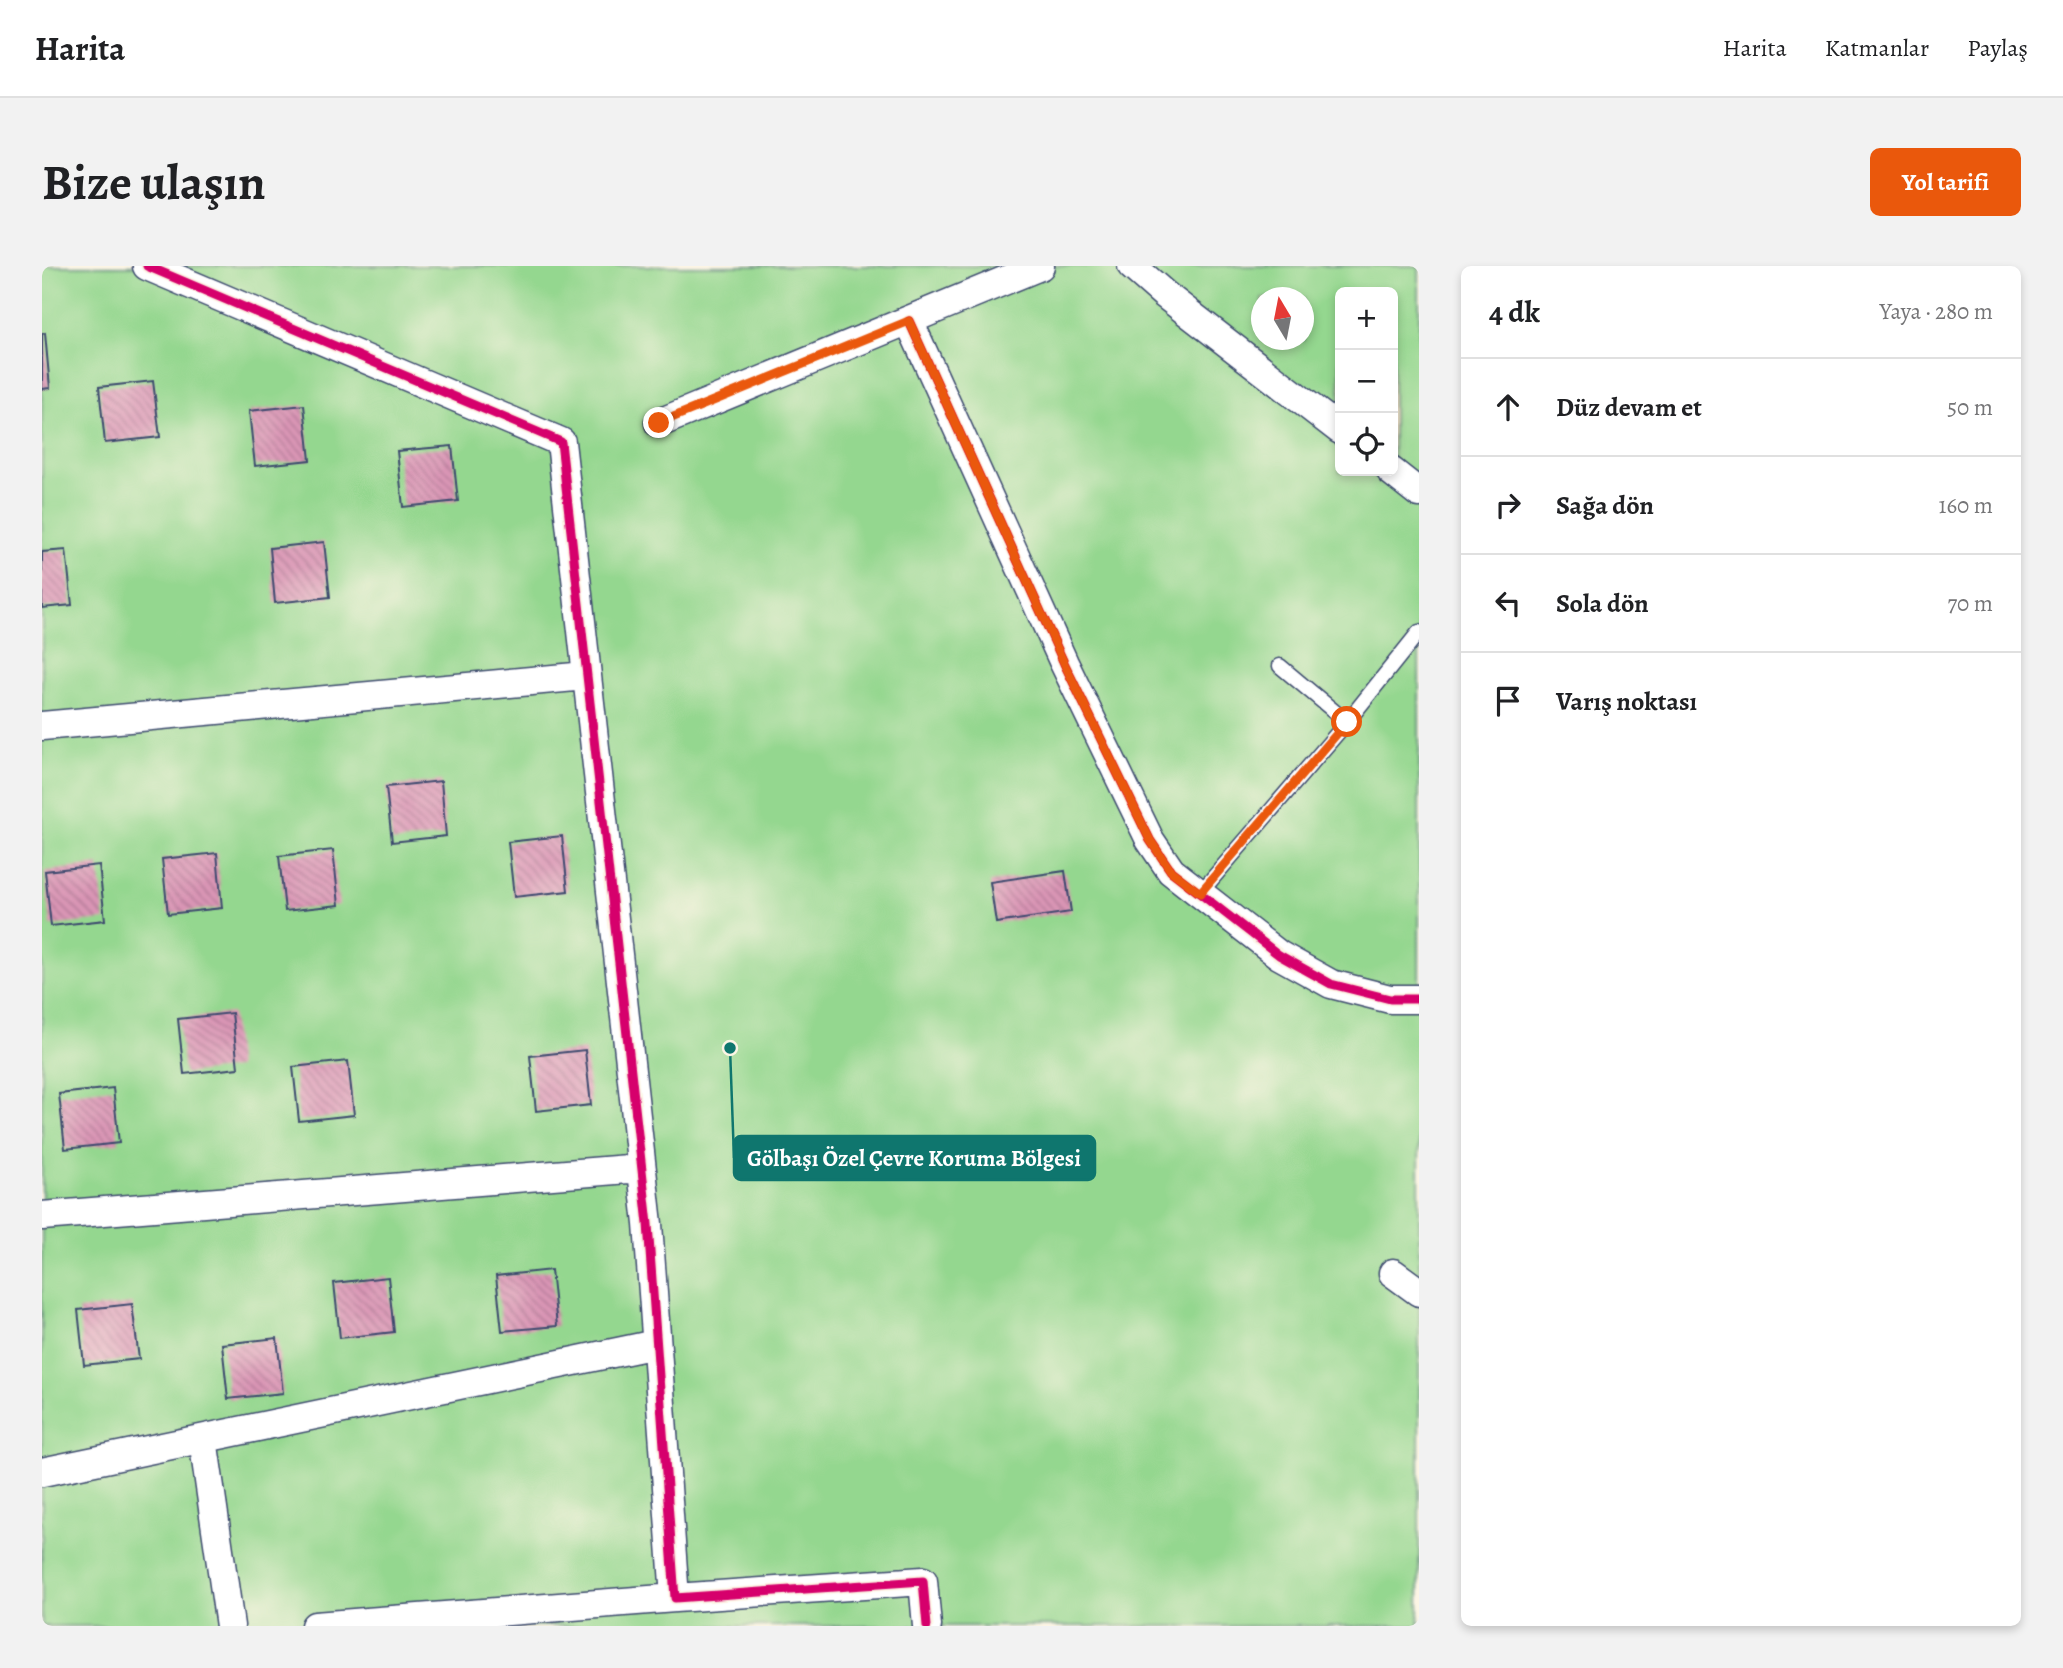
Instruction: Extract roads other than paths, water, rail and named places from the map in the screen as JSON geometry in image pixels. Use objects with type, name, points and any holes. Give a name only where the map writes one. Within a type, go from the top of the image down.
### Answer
[{"type":"street","points":[[147,266],[561,442],[641,1167],[675,1598]]},
{"type":"street","points":[[659,423],[1040,266]]},
{"type":"street","points":[[1132,266],[1164,295],[1335,426]]},
{"type":"street","points":[[909,321],[1064,663],[1150,840],[1171,871],[1279,955],[1331,984],[1390,999],[1419,999]]},
{"type":"street","points":[[1397,476],[1419,493]]},
{"type":"street","points":[[42,726],[586,676]]},
{"type":"street","points":[[42,1216],[641,1167]]},
{"type":"street","points":[[1393,1273],[1419,1292]]},
{"type":"street","points":[[42,1472],[656,1344]]},
{"type":"street","points":[[203,1439],[230,1626]]},
{"type":"street","points":[[316,1626],[923,1581],[927,1626]]},
{"type":"lane","points":[[1200,893],[1347,722],[1419,632]]},
{"type":"lane","points":[[1280,666],[1347,722]]},
{"type":"place","name":"Gölbaşı Özel Çevre Koruma Bölgesi","points":[[730,1048]]}]
